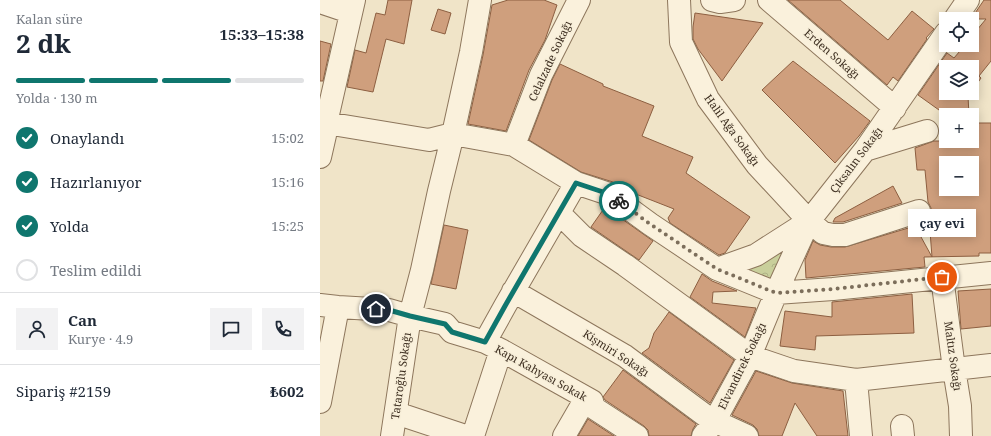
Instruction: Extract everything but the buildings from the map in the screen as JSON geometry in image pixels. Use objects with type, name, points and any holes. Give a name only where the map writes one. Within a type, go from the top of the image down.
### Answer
[{"type":"street","name":"Tataroğlu Sokağı","points":[[392,436],[410,316],[453,134],[471,52],[480,0]]},
{"type":"street","name":"Celalzade Sokağı","points":[[514,145],[541,75],[579,0]]},
{"type":"street","name":"Halil Ağa Sokağı","points":[[679,0],[681,42],[708,99],[756,165],[809,222],[822,233],[833,236],[846,235],[919,210]]},
{"type":"street","points":[[712,0],[720,2],[734,0]]},
{"type":"street","name":"Erden Sokağı","points":[[770,0],[895,108]]},
{"type":"street","points":[[960,12],[968,0]]},
{"type":"street","points":[[320,2],[352,6],[324,130],[320,157]]},
{"type":"street","name":"Çıksalın Sokağı","points":[[776,293],[809,222],[865,150],[939,43]]},
{"type":"street","points":[[324,130],[429,140],[453,134],[514,145],[576,183],[609,194],[650,224],[717,269],[776,293],[833,289],[991,273]]},
{"type":"street","points":[[865,150],[927,131]]},
{"type":"street","points":[[473,436],[493,346],[513,292],[576,183]]},
{"type":"street","points":[[559,213],[582,236],[625,265],[750,356],[794,372],[856,380],[991,365]]},
{"type":"street","points":[[717,269],[756,254],[809,222]]},
{"type":"street","name":"Maltız Sokağı","points":[[942,277],[960,406],[961,436]]},
{"type":"street","name":"Kişmiri Sokağı","points":[[513,292],[625,356],[709,429],[723,425],[747,436]]},
{"type":"street","name":"Elvandirek Sokağı","points":[[709,429],[750,356],[776,293]]},
{"type":"street","points":[[320,402],[329,306]]},
{"type":"street","name":"Kapı Kahyası Sokak","points":[[329,306],[389,310],[445,324],[452,332],[493,346],[592,401],[594,408],[637,436]]},
{"type":"street","points":[[856,380],[861,436]]},
{"type":"street","points":[[564,436],[586,398]]},
{"type":"street","points":[[397,409],[402,415],[465,436]]},
{"type":"green space","points":[[809,221],[776,293],[717,269]]},
{"type":"way so far","points":[[619,201],[650,224],[717,269],[776,293],[833,289],[942,277]]},
{"type":"place","name":"çay evi","points":[[942,277]]},
{"type":"route","points":[[376,309],[389,310],[445,324],[452,332],[485,342],[576,183],[609,194],[619,201]]}]
